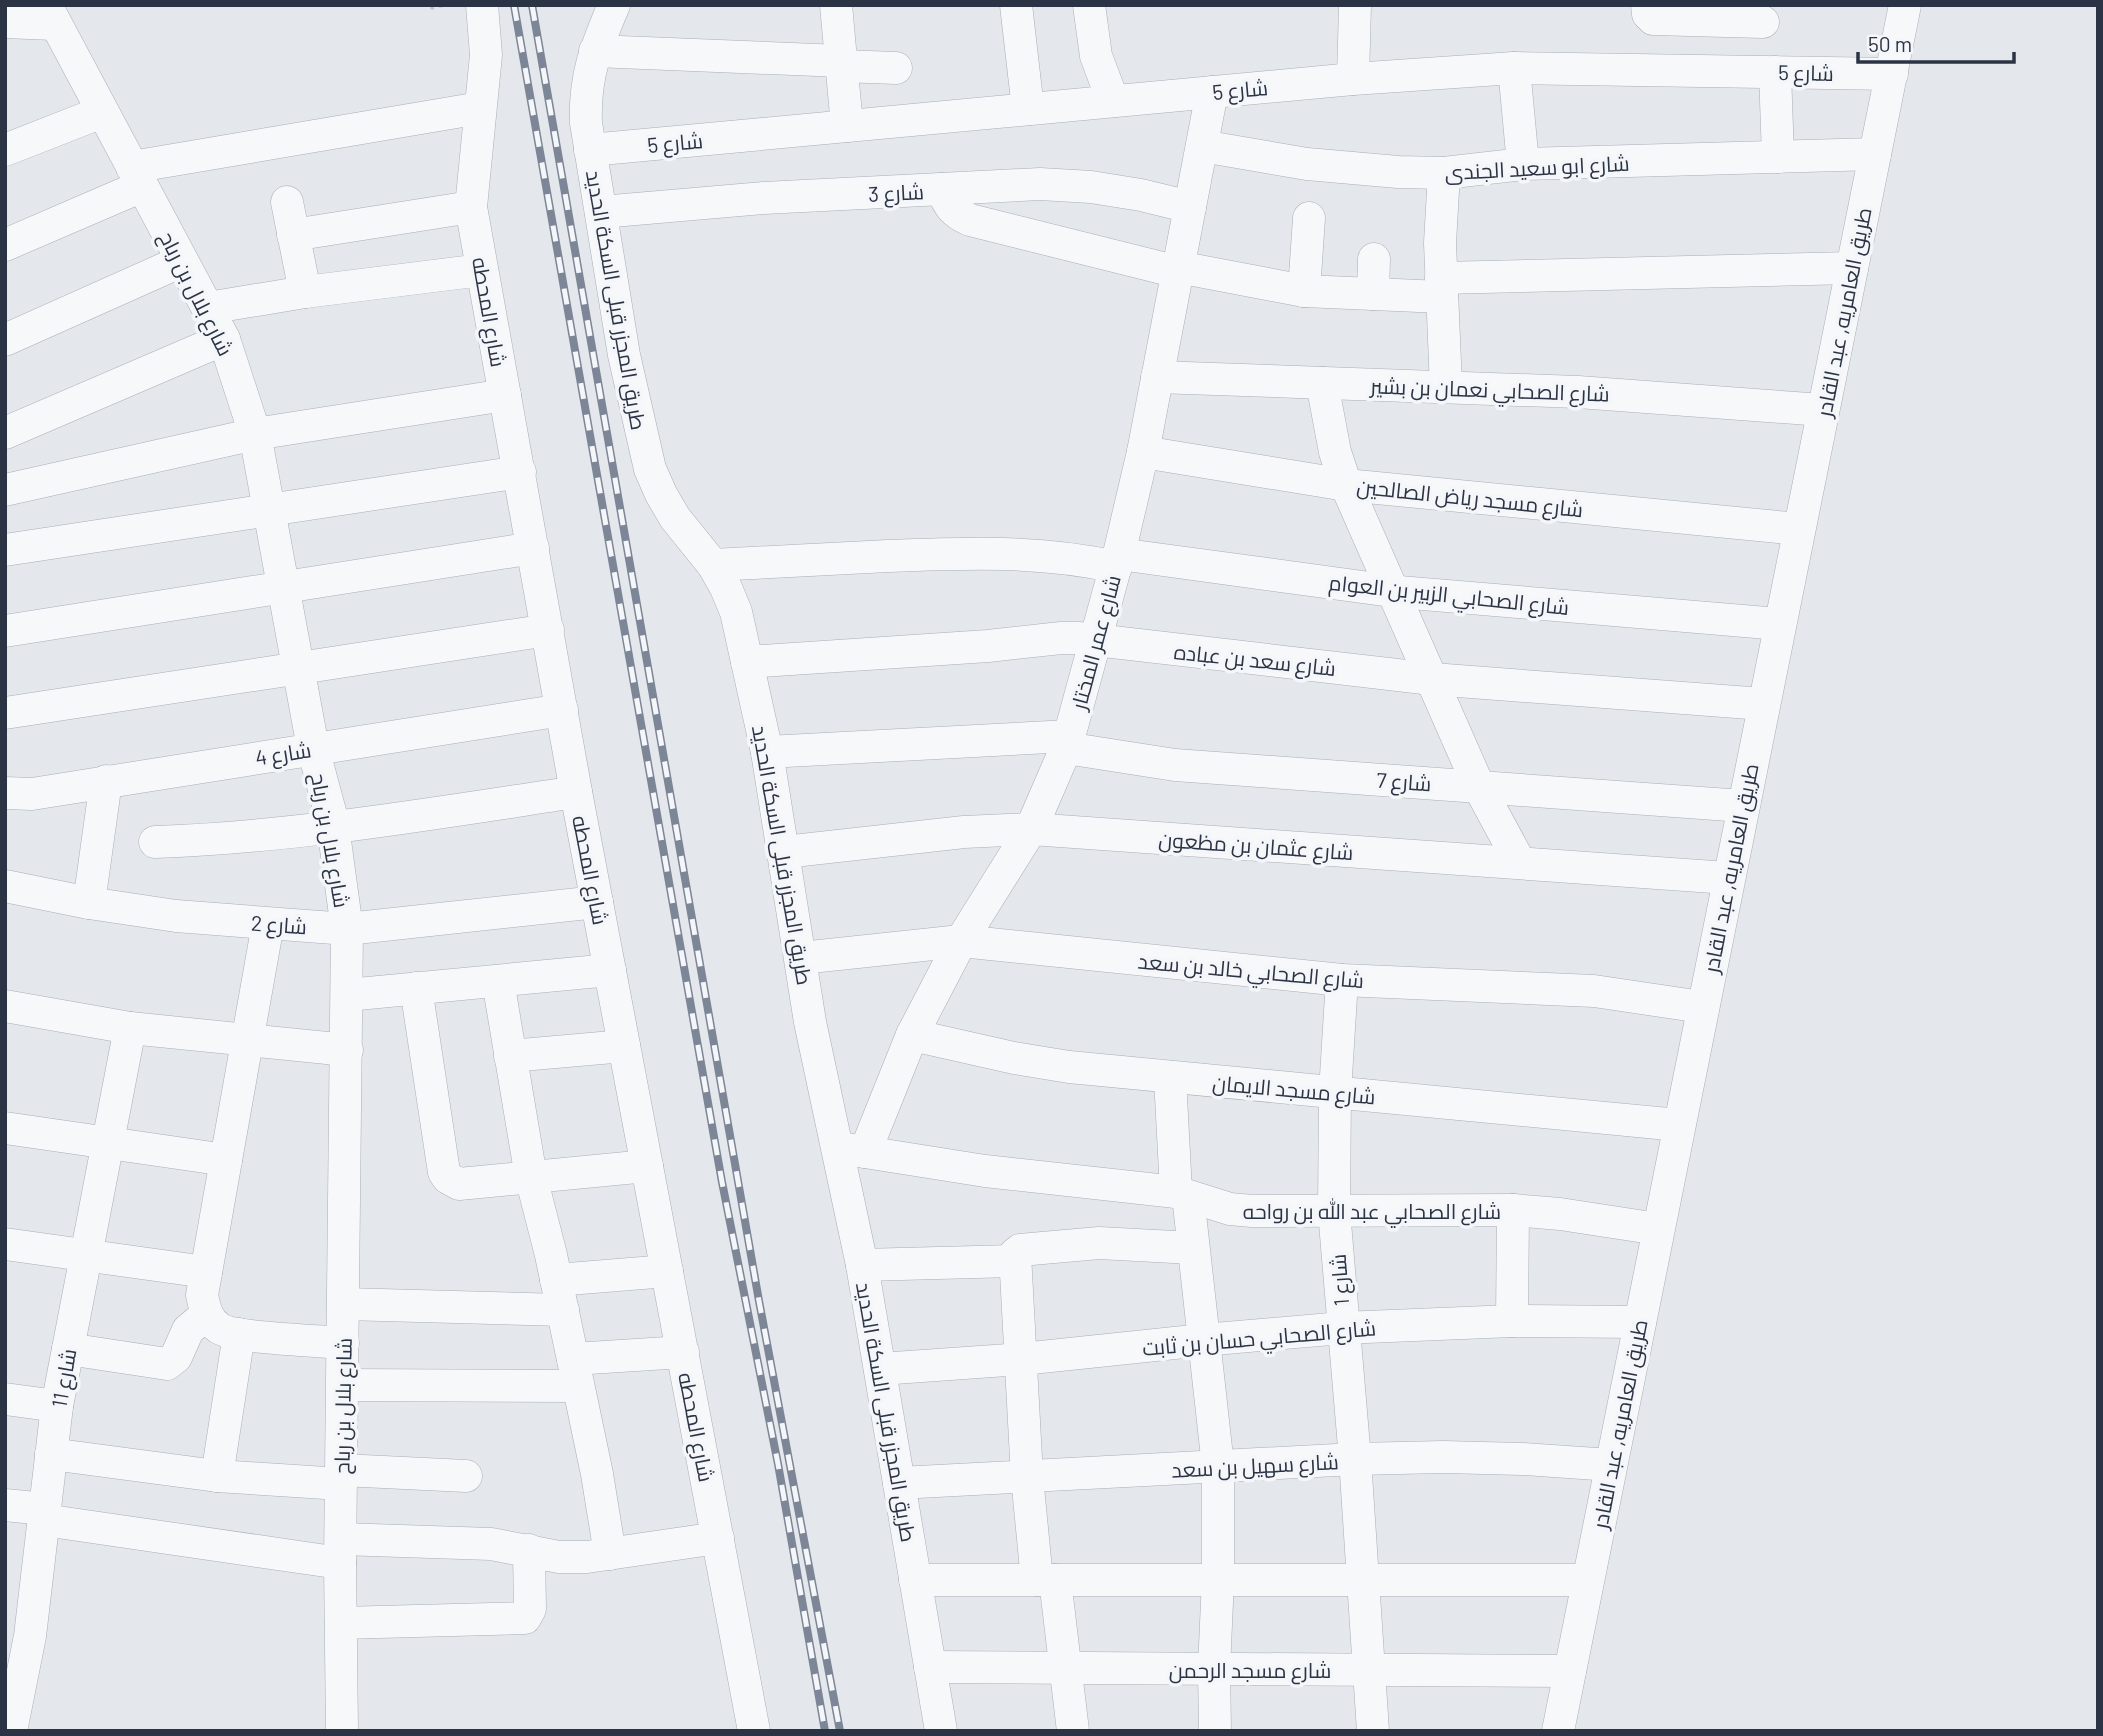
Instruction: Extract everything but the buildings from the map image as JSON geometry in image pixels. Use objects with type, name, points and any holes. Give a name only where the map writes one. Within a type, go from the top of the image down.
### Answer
[{"type":"street","name":"شارع المحطه","points":[[482,5],[486,55],[471,207],[576,792],[754,1731]]},
{"type":"street","name":"طريق المجزر قبلى السكة الحديد","points":[[614,5],[594,51],[585,99],[590,150],[625,355],[650,469],[675,518],[713,565],[736,612],[767,752],[815,1047],[851,1150],[862,1265],[941,1731]]},
{"type":"street","points":[[836,5],[847,126]]},
{"type":"street","points":[[1016,5],[1028,109]]},
{"type":"street","points":[[1089,5],[1097,56],[1113,101]]},
{"type":"street","points":[[1353,79],[1355,5]]},
{"type":"street","points":[[1647,5],[1648,14],[1653,19],[1763,14],[1778,157]]},
{"type":"street","name":"طريق العامريه, عبد القادر","points":[[1558,1731],[1905,5]]},
{"type":"street","points":[[5,22],[50,15]]},
{"type":"street","name":"شارع بلال بن رباح","points":[[50,15],[224,339],[255,434],[313,748],[333,828],[347,929],[341,1551],[342,1731]]},
{"type":"street","points":[[594,51],[896,68]]},
{"type":"street","points":[[1514,68],[1523,164]]},
{"type":"street","name":"شارع 5","points":[[590,150],[1353,79],[1514,68],[1892,74]]},
{"type":"street","name":"شارع عمر المختار","points":[[851,1150],[961,941],[1031,829],[1068,742],[1118,560],[1143,452],[1212,92]]},
{"type":"street","points":[[5,245],[137,177],[480,108]]},
{"type":"street","points":[[5,150],[102,112]]},
{"type":"street","name":"شارع ابو سعيد الجندى","points":[[1202,146],[1353,170],[1444,173],[1523,164],[1875,154]]},
{"type":"street","points":[[1444,173],[1441,287],[1446,387]]},
{"type":"street","name":"شارع 3","points":[[601,212],[764,198],[1040,184],[1091,187],[1190,207]]},
{"type":"street","points":[[942,190],[947,205],[970,220],[1178,270],[1304,291],[1373,294],[1441,287],[1852,268]]},
{"type":"street","points":[[287,202],[305,292]]},
{"type":"street","points":[[293,235],[471,207]]},
{"type":"street","points":[[1304,291],[1309,218]]},
{"type":"street","points":[[1373,294],[1374,259]]},
{"type":"street","points":[[5,340],[182,261]]},
{"type":"street","points":[[208,309],[305,292],[482,270]]},
{"type":"street","points":[[5,433],[224,339]]},
{"type":"street","name":"شارع الصحابي نعمان بن بشير","points":[[1157,377],[1578,391],[1823,410]]},
{"type":"street","points":[[1322,383],[1335,452],[1346,485],[1479,787],[1520,863]]},
{"type":"street","points":[[5,490],[255,434],[505,394]]},
{"type":"street","name":"شارع مسجد رياض الصالحين","points":[[1143,452],[1346,485],[1799,529]]},
{"type":"street","points":[[5,550],[520,472]]},
{"type":"street","points":[[5,631],[533,548]]},
{"type":"street","name":"شارع الصحابي الزبير بن العوام","points":[[713,565],[954,553],[1025,554],[1118,560],[1392,591],[1780,624]]},
{"type":"street","points":[[5,713],[548,630]]},
{"type":"street","name":"شارع سعد بن عباده","points":[[747,662],[988,646],[1061,638],[1432,679],[1763,704]]},
{"type":"street","name":"شارع 4","points":[[5,793],[32,794],[562,710]]},
{"type":"street","name":"شارع 7","points":[[767,752],[1068,742],[1175,765],[1742,806]]},
{"type":"street","points":[[89,903],[106,781]]},
{"type":"street","points":[[155,842],[215,840],[333,828],[576,792]]},
{"type":"street","name":"شارع عثمان بن مظعون","points":[[784,852],[964,832],[1031,829],[1728,878]]},
{"type":"street","name":"شارع 2","points":[[5,886],[89,903],[176,916],[347,929],[597,902]]},
{"type":"street","points":[[268,924],[202,1296],[206,1315],[220,1330],[343,1343]]},
{"type":"street","name":"شارع الصحابي خالد بن سعد","points":[[801,958],[961,941],[1342,980],[1594,991],[1702,1007]]},
{"type":"street","points":[[347,995],[610,970]]},
{"type":"street","name":"شارع 1","points":[[1342,980],[1335,1092],[1334,1211],[1355,1459],[1373,1731]]},
{"type":"street","points":[[498,981],[531,1177],[560,1295],[610,1554]]},
{"type":"street","points":[[416,988],[447,1178],[459,1184],[647,1166]]},
{"type":"street","points":[[5,1006],[130,1028],[347,1050]]},
{"type":"street","name":"شارع 11","points":[[11,1731],[14,1669],[30,1636],[57,1406],[130,1028]]},
{"type":"street","name":"شارع مسجد الايمان","points":[[912,1035],[1014,1058],[1069,1067],[1679,1125]]},
{"type":"street","points":[[510,1056],[624,1046]]},
{"type":"street","points":[[1170,1077],[1182,1194],[1193,1248],[1218,1466],[1215,1731]]},
{"type":"street","points":[[5,1128],[226,1160]]},
{"type":"street","name":"شارع الصحابي عبد الله بن رواحه","points":[[851,1150],[985,1171],[1182,1194],[1230,1209],[1252,1212],[1513,1210],[1560,1213],[1658,1229]]},
{"type":"street","points":[[1512,1321],[1513,1210]]},
{"type":"street","points":[[5,1244],[206,1272]]},
{"type":"street","points":[[1073,1731],[1065,1668],[1027,1477],[1015,1254],[1020,1250],[1087,1244],[1193,1248]]},
{"type":"street","points":[[862,1265],[1014,1261]]},
{"type":"street","points":[[344,1304],[560,1295],[667,1271]]},
{"type":"street","points":[[68,1349],[167,1364],[176,1357],[188,1330],[206,1315]]},
{"type":"street","name":"شارع الصحابي حسان بن ثابت","points":[[880,1369],[1022,1359],[1342,1328],[1512,1321],[1640,1322]]},
{"type":"street","points":[[217,1476],[239,1334]]},
{"type":"street","points":[[343,1385],[576,1372],[683,1352]]},
{"type":"street","points":[[5,1399],[57,1406]]},
{"type":"street","points":[[51,1454],[217,1476],[466,1476]]},
{"type":"street","name":"شارع سهيل بن سعد","points":[[899,1483],[1355,1459],[1443,1457],[1611,1465]]},
{"type":"street","points":[[5,1505],[45,1514],[341,1551],[491,1544],[559,1557],[610,1554],[719,1538]]},
{"type":"street","points":[[341,1623],[526,1618],[530,1609],[529,1550]]},
{"type":"street","points":[[915,1580],[1588,1580]]},
{"type":"street","name":"شارع مسجد الرحمن","points":[[930,1667],[1570,1671]]},
{"type":"path","points":[[432,5],[432,8],[444,5]]},
{"type":"railway","points":[[514,5],[722,1182],[778,1464],[825,1731]]},
{"type":"railway","points":[[532,5],[759,1301],[840,1731]]}]
